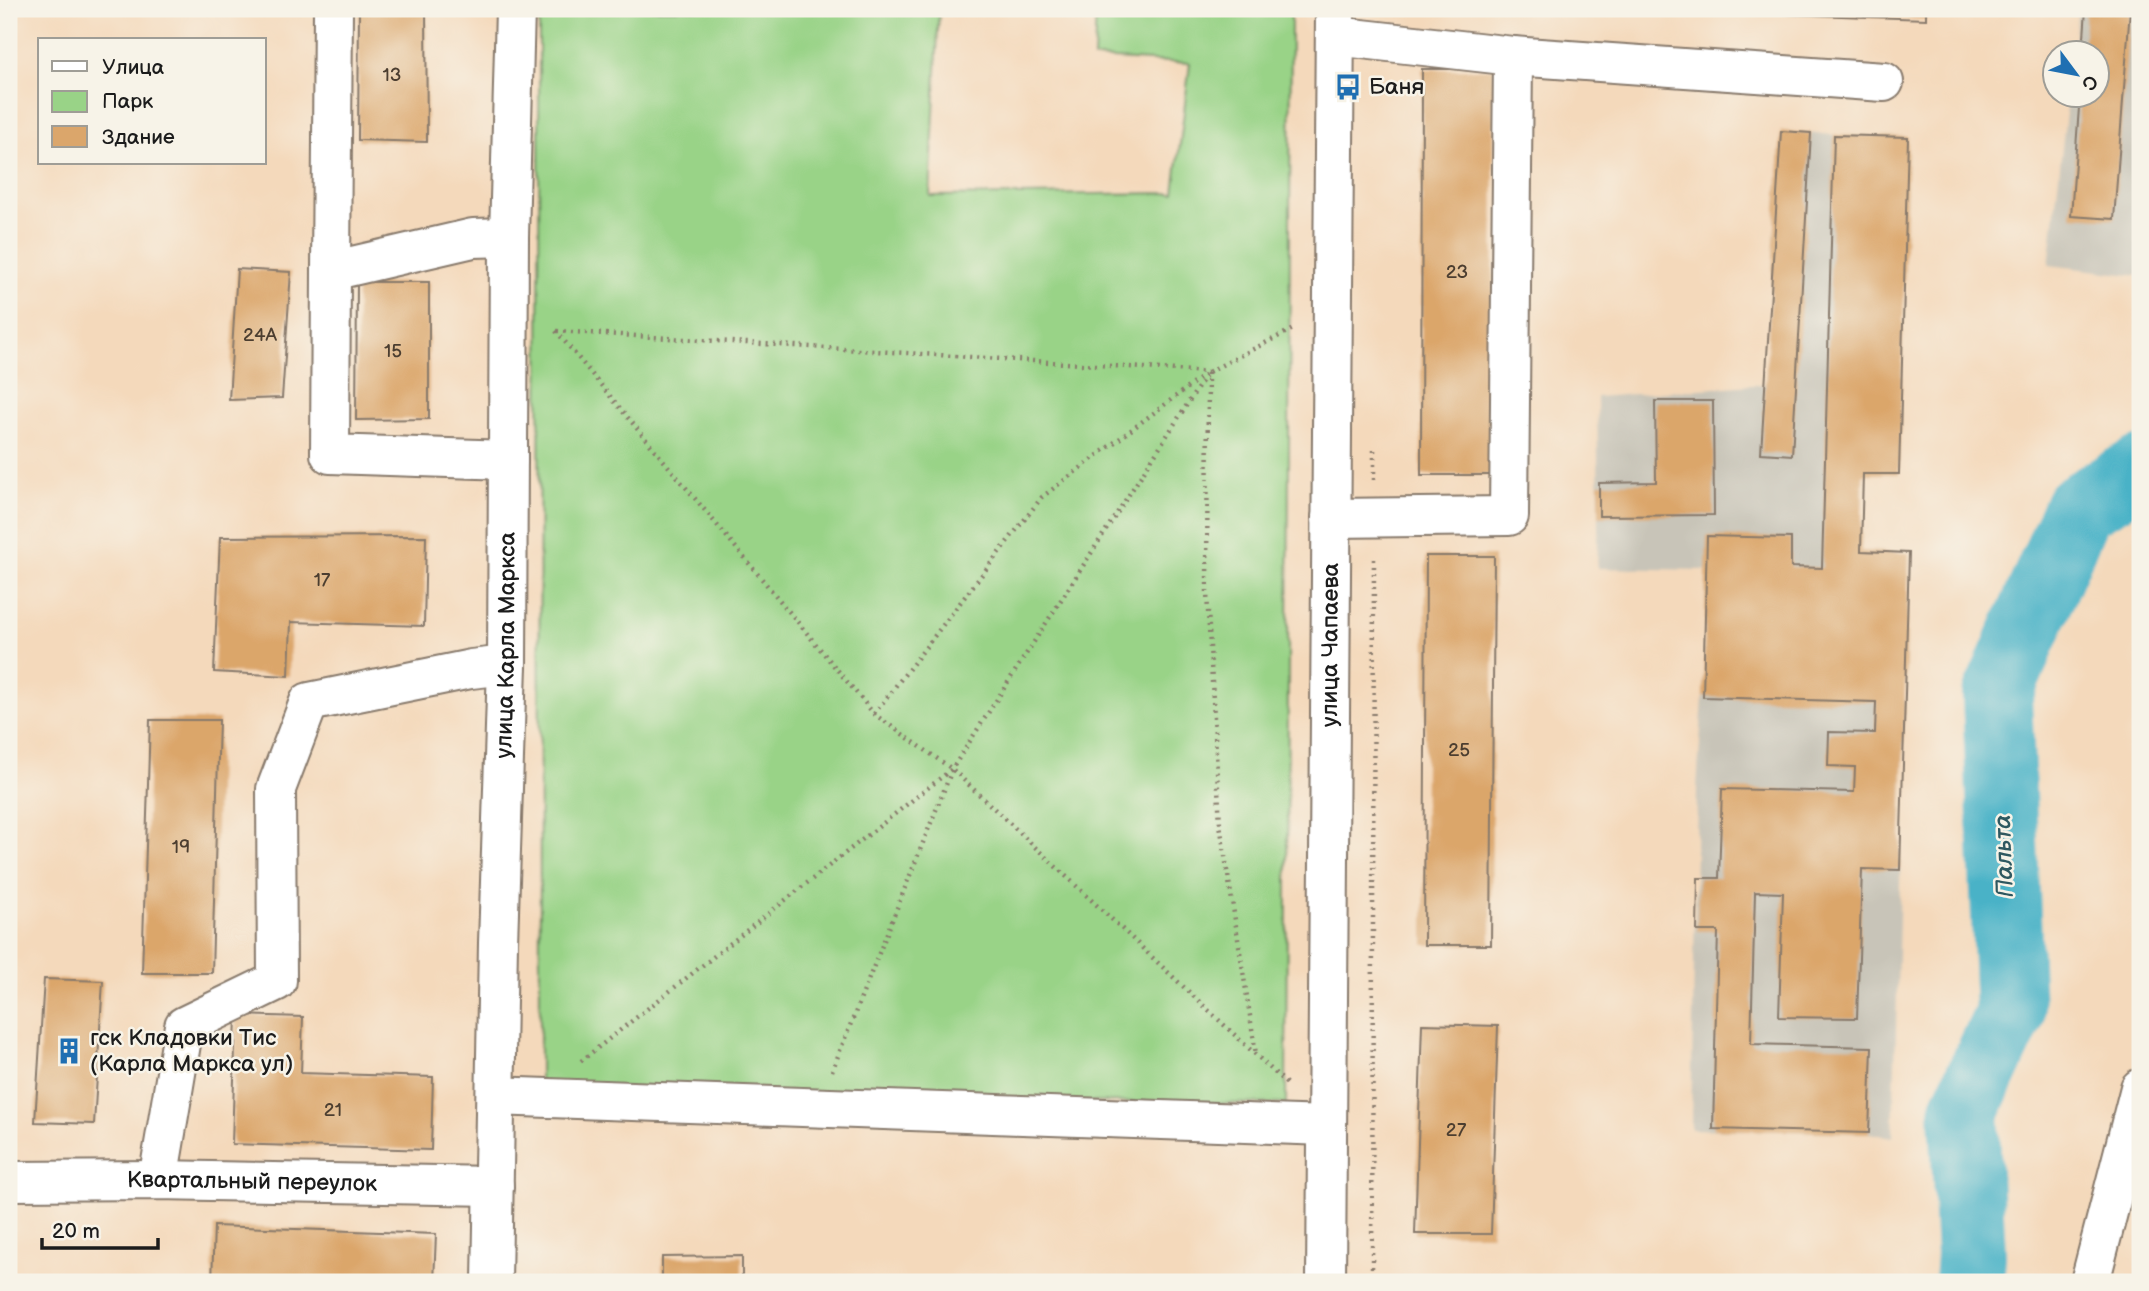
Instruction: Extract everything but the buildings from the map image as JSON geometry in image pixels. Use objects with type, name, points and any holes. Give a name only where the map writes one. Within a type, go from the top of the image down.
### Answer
[{"type":"street","points":[[333,9],[330,454],[508,460]]},
{"type":"street","name":"улица Карла Маркса","points":[[492,1282],[507,665],[509,237],[514,9]]},
{"type":"street","points":[[1335,23],[1513,56],[1884,82]]},
{"type":"street","name":"улица Чапаева","points":[[1326,1282],[1335,23]]},
{"type":"street","points":[[1331,518],[1509,516],[1513,56]]},
{"type":"street","points":[[331,271],[473,238],[509,237]]},
{"type":"street","points":[[158,1180],[184,1026],[277,981],[276,789],[309,702],[471,669],[507,665]]},
{"type":"street","points":[[2090,1282],[2139,1094]]},
{"type":"street","points":[[496,1096],[1327,1126]]},
{"type":"street","name":"Квартальный переулок","points":[[9,1181],[158,1180],[494,1186]]},
{"type":"path","points":[[874,713],[1042,497],[1208,372],[1297,327]]},
{"type":"path","points":[[1208,372],[556,331],[874,713],[952,769],[1292,1089]]},
{"type":"path","points":[[818,1107],[952,769],[1208,372]]},
{"type":"path","points":[[1208,372],[1207,593],[1220,824],[1256,1054]]},
{"type":"path","points":[[1372,1282],[1374,436]]},
{"type":"path","points":[[540,1097],[578,1063],[952,769]]},
{"type":"shaded area","points":[[2078,9],[2140,9],[2140,276],[2049,265],[2067,108],[2110,108],[2110,38],[2075,38]]},
{"type":"shaded area","points":[[1781,131],[1908,137],[1899,474],[1863,474],[1861,551],[1909,553],[1893,1137],[1869,1133],[1691,1129],[1697,788],[1703,697],[1706,570],[1597,568],[1597,397],[1765,384]]},
{"type":"green space","points":[[539,9],[939,9],[930,196],[1174,193],[1190,63],[1094,58],[1096,9],[1291,9],[1286,1104],[540,1097]]},
{"type":"waterway","name":"Пальта","points":[[1969,1282],[1971,1255],[1964,1112],[2010,1013],[1997,696],[2078,508],[2140,471]]},
{"type":"place","name":"Баня","points":[[1348,87]]},
{"type":"place","name":"гск Кладовки Тис (Карла Маркса ул)","points":[[69,1051]]}]
